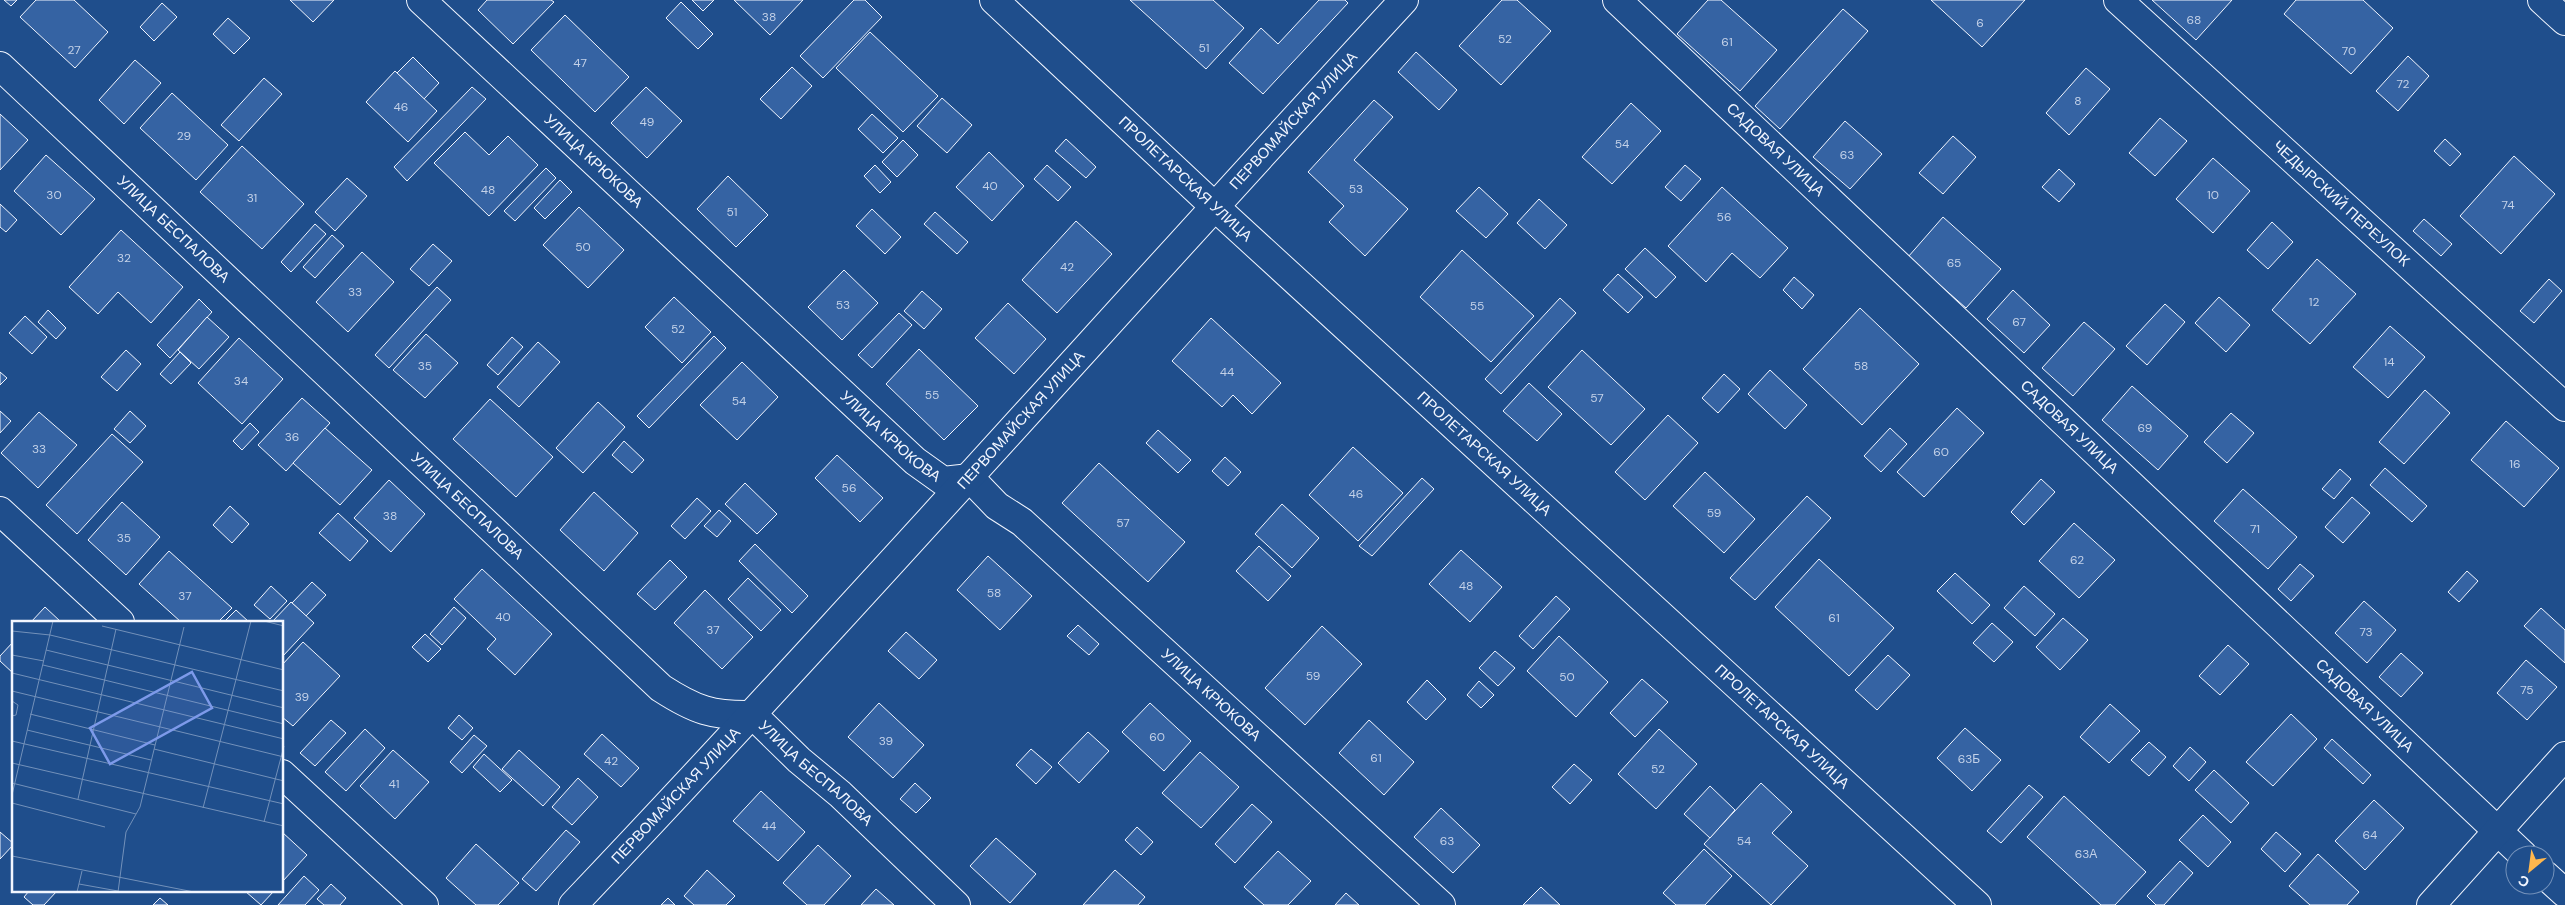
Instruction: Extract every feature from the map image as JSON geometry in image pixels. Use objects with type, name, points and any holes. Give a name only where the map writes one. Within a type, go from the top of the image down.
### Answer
[{"type":"street","name":"УЛИЦА КРЮКОВА","points":[[421,0],[915,461],[943,481],[970,478],[997,506],[1022,522],[1441,905]]},
{"type":"street","name":"ПРОЛЕТАРСКАЯ УЛИЦА","points":[[994,0],[1214,206],[1977,905]]},
{"type":"street","name":"ПЕРВОМАЙСКАЯ УЛИЦА","points":[[573,905],[753,715],[970,478],[1214,206],[1404,0]]},
{"type":"street","name":"САДОВАЯ УЛИЦА","points":[[1617,0],[2512,845]]},
{"type":"street","name":"ЧЕДЫРСКИЙ ПЕРЕУЛОК","points":[[2118,0],[2565,407]]},
{"type":"street","points":[[2542,0],[2565,21]]},
{"type":"street","name":"УЛИЦА БЕСПАЛОВА","points":[[0,66],[661,688],[687,705],[723,716],[753,715],[799,760],[840,794],[956,905]]},
{"type":"street","points":[[0,511],[119,621]]},
{"type":"street","points":[[2431,905],[2496,830],[2565,756]]},
{"type":"street","points":[[284,776],[424,905]]},
{"type":"street","points":[[2555,884],[2565,893]]},
{"type":"building","points":[[4,0],[17,0],[11,6]]},
{"type":"building","points":[[36,0],[74,0],[108,32],[75,68],[20,17]]},
{"type":"building","points":[[290,0],[334,0],[313,22]]},
{"type":"building","points":[[487,0],[551,0],[554,2],[513,44],[478,10]]},
{"type":"building","points":[[692,0],[714,0],[703,11]]},
{"type":"building","points":[[734,0],[803,0],[770,35]]},
{"type":"building","points":[[854,0],[865,0],[882,17],[823,78],[800,56]]},
{"type":"building","points":[[1130,0],[1213,0],[1244,28],[1206,69]]},
{"type":"building","points":[[1319,0],[1345,0],[1348,3],[1263,94],[1229,63],[1261,28],[1278,44]]},
{"type":"building","points":[[1502,0],[1517,0],[1551,31],[1501,85],[1459,46]]},
{"type":"building","points":[[1708,0],[1721,0],[1777,50],[1740,91],[1677,34]]},
{"type":"building","points":[[1931,0],[2025,0],[1982,47]]},
{"type":"building","points":[[2152,0],[2232,0],[2196,40]]},
{"type":"building","points":[[2296,0],[2363,0],[2393,28],[2351,74],[2284,14]]},
{"type":"building","points":[[681,2],[713,34],[698,49],[666,18]]},
{"type":"building","points":[[162,3],[177,17],[154,41],[140,27]]},
{"type":"building","points":[[1843,9],[1868,31],[1780,129],[1755,106]]},
{"type":"building","points":[[565,15],[629,77],[595,112],[531,50]]},
{"type":"building","points":[[228,18],[250,38],[234,54],[213,34]]},
{"type":"building","points":[[870,32],[938,96],[903,132],[836,68]]},
{"type":"building","points":[[1416,52],[1457,90],[1439,110],[1398,72]]},
{"type":"building","points":[[2408,56],[2429,76],[2398,111],[2376,91]]},
{"type":"building","points":[[413,57],[439,83],[424,99],[397,73]]},
{"type":"building","points":[[135,60],[161,83],[124,124],[99,100]]},
{"type":"building","points":[[792,67],[812,86],[781,119],[760,99]]},
{"type":"building","points":[[2086,68],[2110,89],[2069,135],[2046,113]]},
{"type":"building","points":[[395,71],[437,111],[408,142],[366,102]]},
{"type":"building","points":[[264,78],[282,94],[239,141],[221,125]]},
{"type":"building","points":[[472,87],[486,99],[407,181],[394,167]]},
{"type":"building","points":[[646,87],[682,121],[647,158],[611,123]]},
{"type":"building","points":[[172,93],[228,145],[196,180],[140,128]]},
{"type":"building","points":[[942,98],[972,125],[947,153],[917,126]]},
{"type":"building","points":[[1374,100],[1393,117],[1354,160],[1408,209],[1365,256],[1329,222],[1344,206],[1308,172]]},
{"type":"building","points":[[1631,103],[1661,131],[1612,184],[1582,157]]},
{"type":"building","points":[[0,114],[28,140],[0,170]]},
{"type":"building","points":[[872,114],[898,138],[883,153],[858,129]]},
{"type":"building","points":[[2160,118],[2187,141],[2155,176],[2129,153]]},
{"type":"building","points":[[1845,121],[1882,154],[1850,189],[1813,157]]},
{"type":"building","points":[[465,132],[489,155],[508,136],[538,165],[489,216],[434,163]]},
{"type":"building","points":[[1953,136],[1976,157],[1943,194],[1919,173]]},
{"type":"building","points":[[1066,139],[1096,167],[1086,178],[1055,151]]},
{"type":"building","points":[[2445,139],[2461,154],[2450,166],[2434,151]]},
{"type":"building","points":[[903,140],[918,155],[897,177],[882,162]]},
{"type":"building","points":[[242,146],[304,204],[262,249],[200,192]]},
{"type":"building","points":[[989,152],[1024,186],[992,221],[956,187]]},
{"type":"building","points":[[46,155],[95,199],[61,235],[14,191]]},
{"type":"building","points":[[2514,156],[2555,194],[2501,254],[2460,216]]},
{"type":"building","points":[[2213,158],[2250,191],[2213,233],[2176,199]]},
{"type":"building","points":[[875,165],[891,182],[880,193],[864,176]]},
{"type":"building","points":[[1047,165],[1071,187],[1058,201],[1034,179]]},
{"type":"building","points":[[1685,165],[1701,179],[1681,201],[1665,187]]},
{"type":"building","points":[[546,168],[556,178],[515,221],[504,211]]},
{"type":"building","points":[[2059,169],[2075,184],[2059,202],[2042,187]]},
{"type":"building","points":[[728,176],[768,215],[736,247],[697,209]]},
{"type":"building","points":[[347,178],[367,196],[335,231],[315,212]]},
{"type":"building","points":[[560,180],[572,192],[545,219],[534,208]]},
{"type":"building","points":[[1479,187],[1508,214],[1486,238],[1456,211]]},
{"type":"building","points":[[1722,187],[1788,248],[1760,278],[1732,253],[1706,282],[1668,246]]},
{"type":"building","points":[[1539,199],[1567,225],[1545,249],[1517,223]]},
{"type":"building","points":[[0,204],[17,220],[6,232],[0,227]]},
{"type":"building","points":[[579,207],[624,250],[588,288],[543,245]]},
{"type":"building","points":[[872,209],[901,237],[885,254],[856,226]]},
{"type":"building","points":[[935,212],[968,242],[957,254],[924,224]]},
{"type":"building","points":[[1943,217],[2001,269],[1966,308],[1908,257]]},
{"type":"building","points":[[2424,219],[2452,244],[2441,256],[2413,231]]},
{"type":"building","points":[[1076,221],[1112,254],[1057,313],[1022,280]]},
{"type":"building","points":[[2272,222],[2293,242],[2268,269],[2247,250]]},
{"type":"building","points":[[315,224],[326,234],[291,272],[281,262]]},
{"type":"building","points":[[121,230],[183,287],[151,323],[118,292],[98,314],[69,287]]},
{"type":"building","points":[[332,235],[344,246],[315,278],[303,267]]},
{"type":"building","points":[[433,244],[452,261],[429,286],[410,269]]},
{"type":"building","points":[[1645,248],[1676,277],[1656,298],[1625,269]]},
{"type":"building","points":[[1462,250],[1534,316],[1491,362],[1420,297]]},
{"type":"building","points":[[362,252],[394,282],[348,332],[316,302]]},
{"type":"building","points":[[2317,259],[2356,294],[2310,344],[2272,310]]},
{"type":"building","points":[[844,270],[878,303],[842,340],[808,307]]},
{"type":"building","points":[[1618,274],[1643,297],[1628,313],[1603,290]]},
{"type":"building","points":[[1794,277],[1814,295],[1802,309],[1783,290]]},
{"type":"building","points":[[2549,279],[2562,291],[2534,323],[2520,311]]},
{"type":"building","points":[[437,287],[451,300],[389,368],[375,355]]},
{"type":"building","points":[[2013,290],[2050,325],[2024,353],[1987,319]]},
{"type":"building","points":[[922,291],[942,309],[924,329],[904,311]]},
{"type":"building","points":[[674,297],[711,332],[682,363],[645,327]]},
{"type":"building","points":[[2219,297],[2250,325],[2226,352],[2195,323]]},
{"type":"building","points":[[1560,298],[1576,313],[1501,394],[1485,379]]},
{"type":"building","points":[[199,299],[212,312],[170,358],[157,345]]},
{"type":"building","points":[[1008,303],[1046,339],[1014,374],[975,338]]},
{"type":"building","points":[[2165,304],[2185,322],[2147,365],[2126,346]]},
{"type":"building","points":[[1860,308],[1919,364],[1862,425],[1803,369]]},
{"type":"building","points":[[48,310],[66,328],[56,339],[38,322]]},
{"type":"building","points":[[899,313],[912,325],[872,368],[858,355]]},
{"type":"building","points":[[25,316],[47,337],[32,354],[9,333]]},
{"type":"building","points":[[207,317],[229,337],[199,369],[178,350]]},
{"type":"building","points":[[1211,318],[1281,383],[1252,414],[1233,395],[1222,407],[1172,361]]},
{"type":"building","points":[[2084,322],[2115,349],[2073,396],[2042,368]]},
{"type":"building","points":[[2390,326],[2425,357],[2388,398],[2353,367]]},
{"type":"building","points":[[426,334],[458,363],[425,398],[393,370]]},
{"type":"building","points":[[714,336],[726,348],[649,428],[637,416]]},
{"type":"building","points":[[512,337],[523,347],[498,375],[487,365]]},
{"type":"building","points":[[239,338],[283,379],[242,424],[198,383]]},
{"type":"building","points":[[538,342],[560,362],[519,407],[497,387]]},
{"type":"building","points":[[919,349],[978,406],[944,440],[886,384]]},
{"type":"building","points":[[126,350],[141,364],[117,391],[101,377]]},
{"type":"building","points":[[1582,350],[1645,409],[1611,445],[1548,387]]},
{"type":"building","points":[[180,352],[191,363],[171,384],[160,374]]},
{"type":"building","points":[[742,362],[778,397],[737,440],[700,405]]},
{"type":"building","points":[[1770,370],[1807,405],[1785,429],[1748,394]]},
{"type":"building","points":[[0,372],[7,378],[0,385]]},
{"type":"building","points":[[1724,374],[1740,389],[1718,413],[1702,398]]},
{"type":"building","points":[[1529,383],[1562,414],[1537,441],[1503,411]]},
{"type":"building","points":[[2132,386],[2188,436],[2158,470],[2102,420]]},
{"type":"building","points":[[2425,390],[2450,413],[2404,464],[2379,442]]},
{"type":"building","points":[[302,398],[330,423],[286,471],[258,445]]},
{"type":"building","points":[[490,399],[553,457],[516,497],[453,439]]},
{"type":"building","points":[[598,402],[625,427],[583,473],[556,448]]},
{"type":"building","points":[[1957,408],[1984,433],[1924,497],[1897,472]]},
{"type":"building","points":[[0,411],[11,421],[0,433]]},
{"type":"building","points":[[130,411],[146,426],[130,443],[114,429]]},
{"type":"building","points":[[39,412],[77,445],[38,488],[1,453]]},
{"type":"building","points":[[2231,413],[2254,433],[2227,463],[2204,442]]},
{"type":"building","points":[[1668,415],[1698,443],[1645,500],[1615,472]]},
{"type":"building","points":[[2506,421],[2559,468],[2524,507],[2471,460]]},
{"type":"building","points":[[250,423],[259,432],[242,450],[233,441]]},
{"type":"building","points":[[325,428],[372,470],[340,505],[293,463]]},
{"type":"building","points":[[1890,428],[1907,444],[1881,472],[1864,456]]},
{"type":"building","points":[[1158,430],[1191,460],[1178,473],[1146,443]]},
{"type":"building","points":[[112,434],[143,462],[77,534],[46,505]]},
{"type":"building","points":[[624,441],[644,460],[632,473],[612,455]]},
{"type":"building","points":[[1353,447],[1403,493],[1358,541],[1309,495]]},
{"type":"building","points":[[837,455],[883,498],[860,522],[815,478]]},
{"type":"building","points":[[1225,457],[1241,472],[1228,486],[1212,471]]},
{"type":"building","points":[[1099,463],[1185,542],[1148,582],[1062,503]]},
{"type":"building","points":[[2385,468],[2427,506],[2412,522],[2370,485]]},
{"type":"building","points":[[2340,469],[2351,479],[2334,499],[2322,489]]},
{"type":"building","points":[[1705,472],[1755,519],[1724,553],[1673,506]]},
{"type":"building","points":[[1422,478],[1434,489],[1372,556],[1359,546]]},
{"type":"building","points":[[2041,479],[2055,492],[2024,525],[2011,512]]},
{"type":"building","points":[[389,480],[425,514],[391,552],[354,518]]},
{"type":"building","points":[[745,483],[777,514],[757,534],[725,504]]},
{"type":"building","points":[[2243,489],[2297,537],[2268,569],[2214,521]]},
{"type":"building","points":[[594,492],[638,533],[604,571],[560,530]]},
{"type":"building","points":[[1807,496],[1831,518],[1755,600],[1730,578]]},
{"type":"building","points":[[2352,497],[2370,513],[2343,543],[2325,527]]},
{"type":"building","points":[[697,498],[711,511],[685,539],[671,526]]},
{"type":"building","points":[[122,502],[160,537],[126,575],[88,540]]},
{"type":"building","points":[[1282,504],[1319,538],[1292,568],[1255,534]]},
{"type":"building","points":[[230,506],[249,524],[232,543],[213,525]]},
{"type":"building","points":[[719,510],[731,521],[717,537],[704,526]]},
{"type":"building","points":[[338,513],[368,541],[350,561],[319,533]]},
{"type":"building","points":[[2074,523],[2115,560],[2079,598],[2039,561]]},
{"type":"building","points":[[755,544],[808,596],[792,613],[739,561]]},
{"type":"building","points":[[1259,546],[1291,576],[1268,601],[1236,571]]},
{"type":"building","points":[[1461,550],[1502,587],[1470,622],[1429,584]]},
{"type":"building","points":[[169,551],[232,608],[219,621],[180,621],[139,584]]},
{"type":"building","points":[[988,556],[1032,596],[1000,630],[957,590]]},
{"type":"building","points":[[1819,559],[1894,628],[1849,676],[1775,607]]},
{"type":"building","points":[[670,560],[687,577],[655,610],[637,594]]},
{"type":"building","points":[[2300,564],[2314,576],[2291,601],[2278,589]]},
{"type":"building","points":[[482,569],[552,634],[515,675],[487,649],[496,639],[454,599]]},
{"type":"building","points":[[2467,571],[2478,581],[2459,602],[2448,592]]},
{"type":"building","points":[[1955,573],[1990,605],[1972,624],[1937,591]]},
{"type":"building","points":[[748,578],[781,610],[761,631],[728,599]]},
{"type":"building","points":[[312,582],[326,595],[306,616],[292,603]]},
{"type":"building","points":[[271,586],[287,601],[270,619],[254,605]]},
{"type":"building","points":[[2024,586],[2055,614],[2035,636],[2004,608]]},
{"type":"building","points":[[705,590],[753,637],[722,669],[674,623]]},
{"type":"building","points":[[1556,596],[1570,609],[1533,649],[1519,636]]},
{"type":"building","points":[[2364,601],[2396,630],[2367,663],[2335,633]]},
{"type":"building","points":[[291,602],[314,623],[284,655],[284,621],[273,621]]},
{"type":"building","points":[[45,607],[60,621],[32,621]]},
{"type":"building","points":[[454,607],[466,618],[442,645],[430,634]]},
{"type":"building","points":[[2541,608],[2565,630],[2565,663],[2524,626]]},
{"type":"building","points":[[236,610],[248,621],[225,621]]},
{"type":"building","points":[[2063,618],[2088,640],[2060,670],[2036,647]]},
{"type":"building","points":[[1992,623],[2013,642],[1994,662],[1973,643]]},
{"type":"building","points":[[1078,625],[1099,644],[1089,655],[1067,636]]},
{"type":"building","points":[[1322,626],[1362,664],[1305,725],[1265,688]]},
{"type":"building","points":[[906,632],[937,660],[919,679],[888,651]]},
{"type":"building","points":[[425,634],[441,649],[428,662],[412,647]]},
{"type":"building","points":[[1559,636],[1608,682],[1576,717],[1527,671]]},
{"type":"building","points":[[303,642],[340,676],[293,726],[284,719],[284,663]]},
{"type":"building","points":[[12,643],[12,672],[0,661],[0,656]]},
{"type":"building","points":[[2228,645],[2249,664],[2220,695],[2199,676]]},
{"type":"building","points":[[1495,651],[1515,668],[1498,686],[1479,668]]},
{"type":"building","points":[[2401,653],[2423,673],[2401,697],[2379,677]]},
{"type":"building","points":[[1888,655],[1910,675],[1877,710],[1855,690]]},
{"type":"building","points":[[2526,660],[2557,687],[2527,720],[2497,693]]},
{"type":"building","points":[[1642,679],[1668,702],[1635,737],[1610,713]]},
{"type":"building","points":[[1427,680],[1446,699],[1426,720],[1407,702]]},
{"type":"building","points":[[1479,681],[1494,695],[1481,708],[1467,695]]},
{"type":"building","points":[[879,703],[924,745],[893,778],[848,737]]},
{"type":"building","points":[[1150,703],[1191,741],[1164,771],[1122,732]]},
{"type":"building","points":[[2110,704],[2140,731],[2109,763],[2080,737]]},
{"type":"building","points":[[2291,714],[2317,739],[2273,786],[2246,762]]},
{"type":"building","points":[[459,715],[473,728],[462,740],[448,728]]},
{"type":"building","points":[[331,720],[346,733],[315,766],[300,753]]},
{"type":"building","points":[[1369,720],[1414,762],[1384,795],[1339,753]]},
{"type":"building","points":[[1965,728],[2001,760],[1972,791],[1937,758]]},
{"type":"building","points":[[365,729],[385,748],[346,791],[325,772]]},
{"type":"building","points":[[1659,729],[1697,764],[1656,809],[1618,774]]},
{"type":"building","points":[[1088,732],[1109,751],[1079,783],[1058,763]]},
{"type":"building","points":[[602,734],[639,768],[621,787],[584,754]]},
{"type":"building","points":[[474,735],[487,746],[462,773],[450,762]]},
{"type":"building","points":[[2332,739],[2371,775],[2363,784],[2324,748]]},
{"type":"building","points":[[2149,742],[2166,757],[2149,776],[2131,760]]},
{"type":"building","points":[[2190,747],[2206,762],[2189,781],[2173,766]]},
{"type":"building","points":[[1031,749],[1052,767],[1036,784],[1016,765]]},
{"type":"building","points":[[393,750],[429,782],[395,819],[360,786]]},
{"type":"building","points":[[519,750],[560,787],[543,806],[502,769]]},
{"type":"building","points":[[1200,752],[1239,787],[1201,828],[1162,793]]},
{"type":"building","points":[[484,754],[512,780],[500,792],[473,767]]},
{"type":"building","points":[[1574,764],[1592,780],[1570,804],[1552,787]]},
{"type":"building","points":[[2214,770],[2249,803],[2231,823],[2195,790]]},
{"type":"building","points":[[578,778],[598,797],[572,825],[552,807]]},
{"type":"building","points":[[915,783],[931,798],[916,813],[900,799]]},
{"type":"building","points":[[1761,783],[1792,812],[1772,833],[1808,866],[1771,905],[1704,844]]},
{"type":"building","points":[[2029,785],[2043,797],[2001,843],[1987,831]]},
{"type":"building","points":[[1710,786],[1735,810],[1710,838],[1684,814]]},
{"type":"building","points":[[761,791],[805,832],[778,861],[733,821]]},
{"type":"building","points":[[2064,796],[2146,872],[2115,905],[2101,905],[2027,837]]},
{"type":"building","points":[[2374,800],[2404,828],[2365,870],[2335,841]]},
{"type":"building","points":[[1252,804],[1272,822],[1235,863],[1215,844]]},
{"type":"building","points":[[1441,808],[1480,845],[1453,873],[1414,837]]},
{"type":"building","points":[[2203,815],[2231,842],[2208,867],[2179,840]]},
{"type":"building","points":[[1137,827],[1153,842],[1141,855],[1125,840]]},
{"type":"building","points":[[566,830],[580,842],[536,891],[522,879]]},
{"type":"building","points":[[0,832],[12,842],[12,846],[0,859]]},
{"type":"building","points":[[2276,832],[2301,854],[2285,872],[2261,849]]},
{"type":"building","points":[[284,834],[307,855],[284,880]]},
{"type":"building","points":[[996,838],[1036,874],[1010,903],[970,866]]},
{"type":"building","points":[[476,844],[519,883],[498,905],[476,905],[446,878]]},
{"type":"building","points":[[818,845],[851,876],[824,905],[807,905],[783,883]]},
{"type":"building","points":[[1704,849],[1732,876],[1705,905],[1676,905],[1663,893]]},
{"type":"building","points":[[1278,851],[1311,881],[1288,905],[1264,905],[1244,887]]},
{"type":"building","points":[[2318,854],[2359,892],[2347,905],[2310,905],[2289,886]]},
{"type":"building","points":[[2180,861],[2193,873],[2164,905],[2156,905],[2147,896]]},
{"type":"building","points":[[707,870],[735,896],[726,905],[694,905],[684,896]]},
{"type":"building","points":[[1115,870],[1145,897],[1138,905],[1083,905]]},
{"type":"building","points":[[304,876],[319,890],[305,905],[278,905]]},
{"type":"building","points":[[331,884],[346,898],[340,905],[324,905],[317,899]]},
{"type":"building","points":[[1541,887],[1560,905],[1523,905]]},
{"type":"building","points":[[876,889],[894,905],[861,905]]},
{"type":"building","points":[[28,892],[56,892],[44,905],[33,905],[24,897]]},
{"type":"building","points":[[246,892],[273,892],[261,905]]},
{"type":"building","points":[[1346,893],[1359,905],[1335,905]]},
{"type":"building","points":[[160,898],[168,905],[153,905]]},
{"type":"building","points":[[668,898],[675,905],[661,905]]}]
